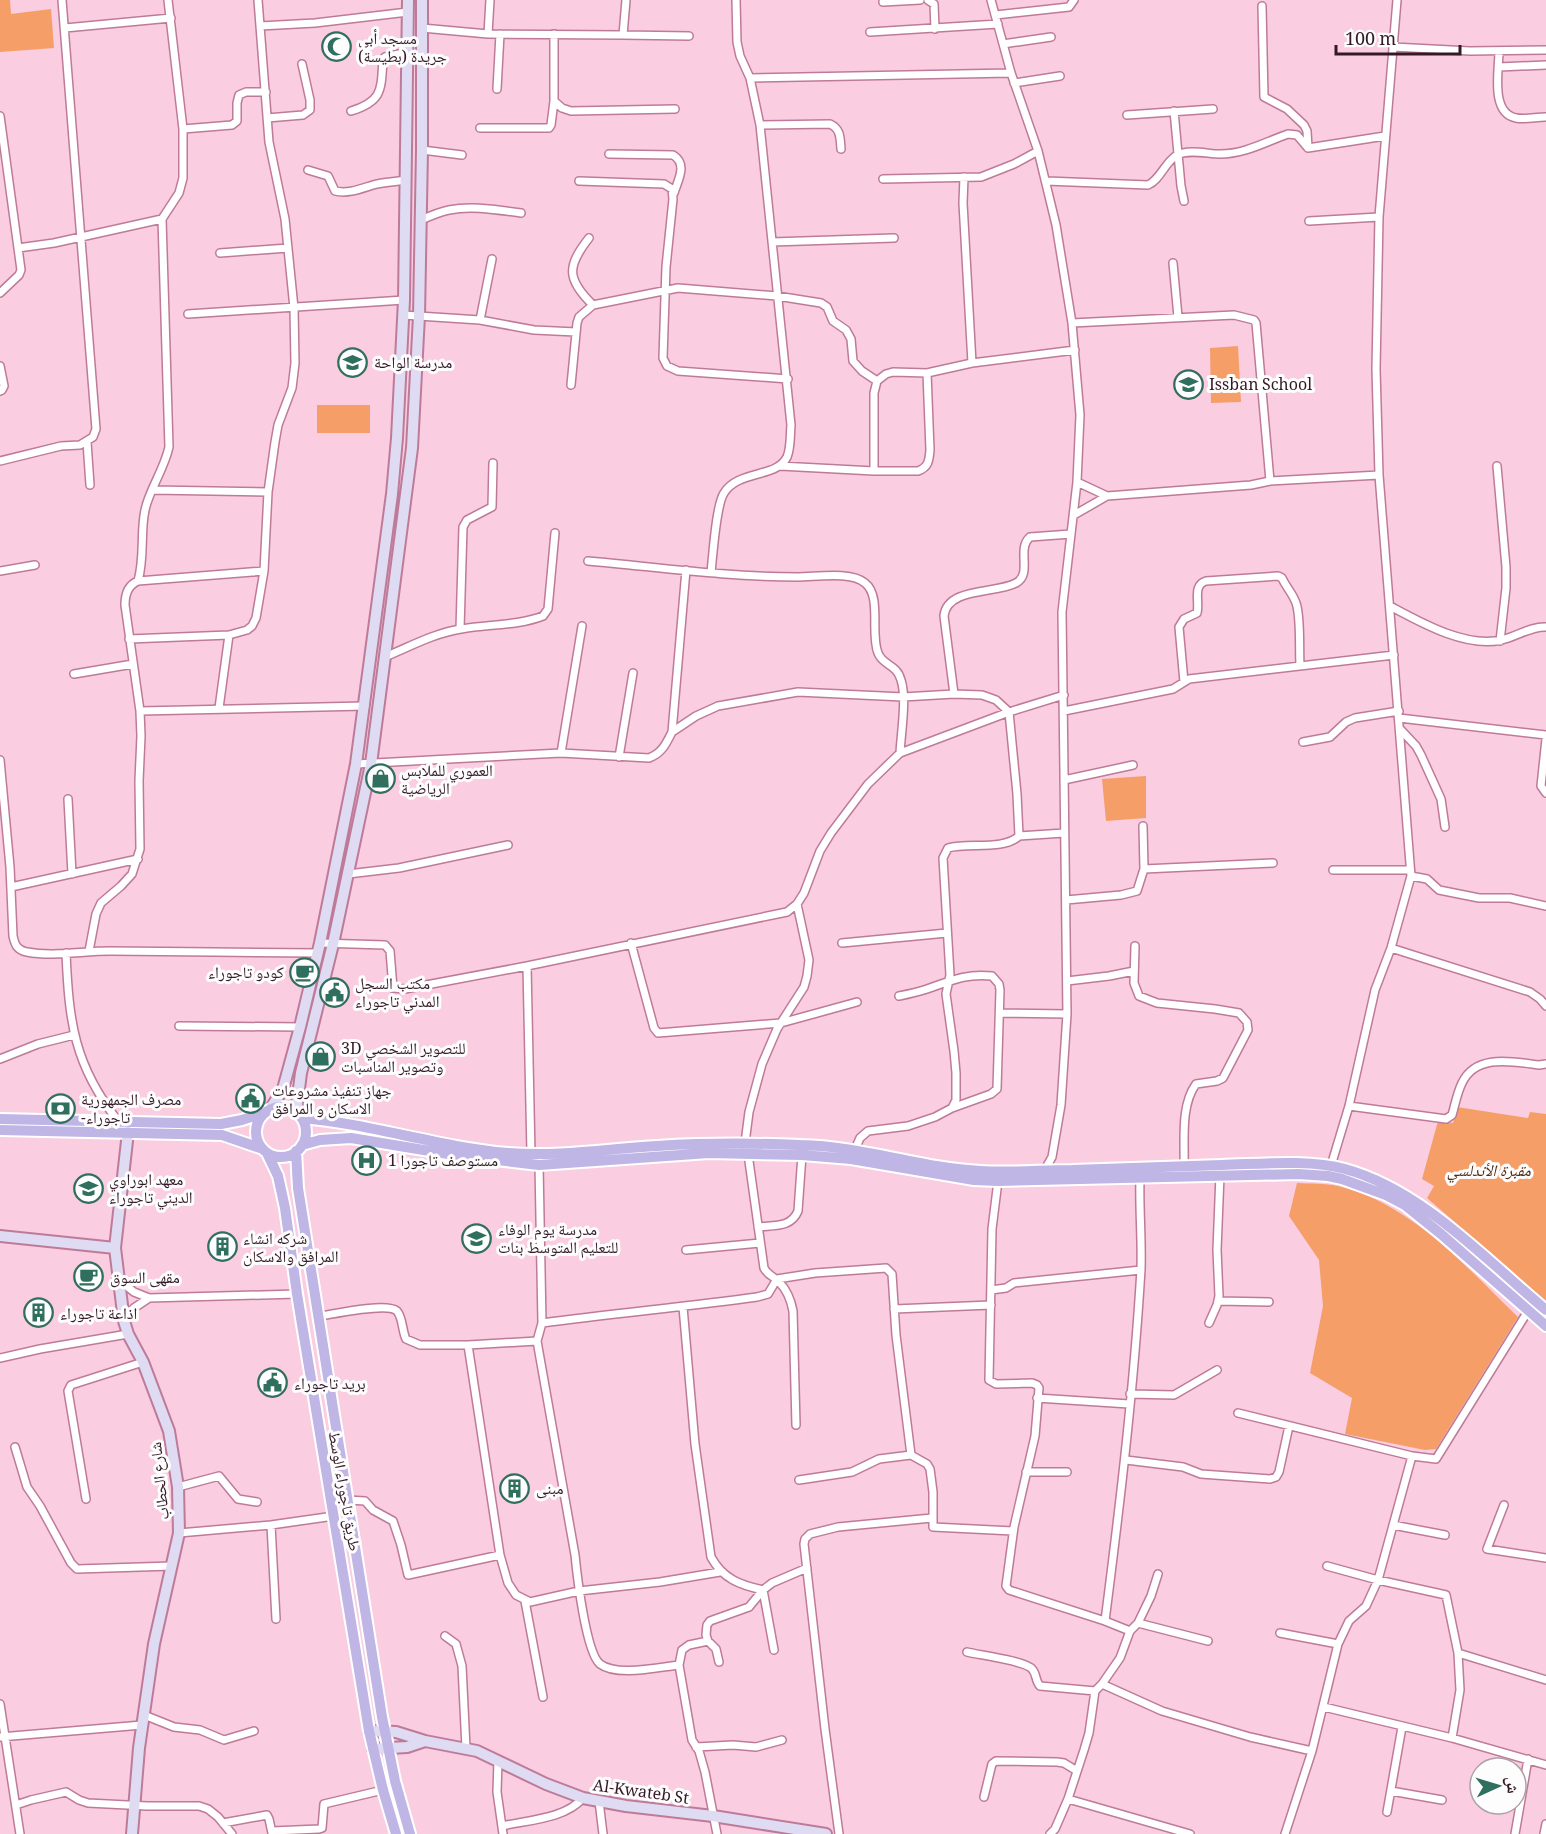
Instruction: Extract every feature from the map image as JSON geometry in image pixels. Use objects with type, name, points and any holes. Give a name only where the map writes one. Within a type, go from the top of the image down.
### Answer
[{"type":"main road","points":[[265,1151],[256,1135],[256,1127],[277,1101],[285,1083],[318,948],[356,764],[392,495],[398,438],[404,315],[408,0]]},
{"type":"main road","points":[[410,1834],[395,1781],[385,1731],[298,1188],[299,1148],[306,1132],[299,1115],[301,1073],[333,944],[371,764],[387,656],[412,448],[419,316],[422,0]]},
{"type":"main road","points":[[0,1119],[221,1124],[242,1120],[280,1106],[299,1115],[464,1156],[539,1165],[806,1145],[974,1180],[1039,1181],[1298,1174],[1329,1171]]},
{"type":"main road","points":[[0,1130],[222,1135],[282,1157],[320,1140],[351,1138],[406,1141],[531,1154],[564,1154],[712,1142],[746,1149],[802,1155],[852,1155],[980,1171],[1282,1163],[1357,1173],[1391,1187],[1410,1198],[1546,1326]]},
{"type":"main road","name":"شارع الحطاب","points":[[128,1132],[115,1248],[124,1320],[128,1334],[143,1362],[168,1431],[178,1487],[179,1533],[154,1644],[133,1805],[132,1834]]},
{"type":"main road","name":"طريق تاجوراء الوسط","points":[[265,1151],[278,1176],[283,1198],[369,1731],[396,1834]]},
{"type":"main road","points":[[1445,1231],[1546,1310]]},
{"type":"main road","points":[[0,1236],[115,1248]]},
{"type":"main road","name":"Al-Kwateb St","points":[[369,1731],[405,1734],[425,1741],[466,1748],[583,1798],[825,1834]]},
{"type":"main road","points":[[373,1749],[407,1747],[425,1741]]},
{"type":"street","points":[[0,461],[61,446],[80,445],[93,437],[96,429],[62,0]]},
{"type":"street","points":[[138,581],[143,562],[145,510],[170,447],[162,219],[179,193],[183,178],[183,129],[168,0]]},
{"type":"street","points":[[129,639],[229,635],[252,626],[256,618],[264,571],[268,492],[278,425],[287,404],[294,376],[294,308],[285,219],[269,141],[258,0]]},
{"type":"street","points":[[488,34],[490,0]]},
{"type":"street","points":[[623,35],[626,0]]},
{"type":"street","points":[[736,0],[737,42],[740,56],[750,78],[760,125],[777,296],[788,379],[790,441],[787,457],[780,466]]},
{"type":"street","points":[[883,2],[920,0]]},
{"type":"street","points":[[928,0],[934,4],[935,28]]},
{"type":"street","points":[[992,0],[1011,73],[1038,151],[1046,182],[1072,323],[1080,415],[1074,515],[1062,612],[1067,1014],[1061,1105],[1054,1149],[1039,1181]]},
{"type":"street","points":[[996,15],[1070,7],[1074,0]]},
{"type":"street","points":[[1329,1171],[1349,1106],[1374,990],[1391,948],[1410,873],[1379,475],[1376,369],[1379,217],[1397,0]]},
{"type":"street","points":[[1262,6],[1264,97],[1287,109],[1304,125],[1307,131],[1308,148]]},
{"type":"street","points":[[260,26],[315,23],[408,12]]},
{"type":"street","points":[[64,28],[171,18]]},
{"type":"street","points":[[870,32],[998,24]]},
{"type":"street","points":[[423,28],[488,34],[689,36]]},
{"type":"street","points":[[497,89],[500,34]]},
{"type":"street","points":[[480,128],[549,128],[552,126],[554,34]]},
{"type":"street","points":[[1003,44],[1051,37]]},
{"type":"street","points":[[1394,48],[1546,50]]},
{"type":"street","points":[[1499,51],[1500,106],[1508,115],[1517,118],[1545,117]]},
{"type":"street","points":[[351,111],[375,100],[380,90],[383,59],[408,52]]},
{"type":"street","points":[[267,118],[303,115],[310,110],[302,64]]},
{"type":"street","points":[[1499,67],[1546,65]]},
{"type":"street","points":[[750,78],[1011,73]]},
{"type":"street","points":[[1014,83],[1060,76]]},
{"type":"street","points":[[183,129],[232,125],[237,121],[239,95],[246,92],[266,92]]},
{"type":"street","points":[[554,101],[562,108],[571,111],[675,109]]},
{"type":"street","points":[[1127,116],[1213,109]]},
{"type":"street","points":[[1174,111],[1180,186],[1184,201]]},
{"type":"street","points":[[0,116],[20,263],[19,275],[0,293]]},
{"type":"street","points":[[760,125],[830,124],[839,130],[841,149]]},
{"type":"street","points":[[1046,182],[1148,185],[1155,181],[1178,155],[1236,153],[1288,134],[1297,135],[1308,148]]},
{"type":"street","points":[[1308,148],[1385,136]]},
{"type":"street","points":[[422,150],[462,155]]},
{"type":"street","points":[[883,179],[981,177],[1038,151]]},
{"type":"street","points":[[609,154],[673,155],[681,164],[681,172],[674,193],[665,291],[663,358],[667,366],[678,371],[788,379]]},
{"type":"street","points":[[308,170],[328,176],[335,191],[340,192],[406,180]]},
{"type":"street","points":[[964,177],[963,203],[972,363]]},
{"type":"street","points":[[579,181],[664,184],[674,193]]},
{"type":"street","points":[[421,220],[448,210],[458,209],[488,209],[521,213]]},
{"type":"street","points":[[1310,221],[1379,217]]},
{"type":"street","points":[[18,248],[162,219]]},
{"type":"street","points":[[589,238],[576,255],[573,279],[579,292],[592,305]]},
{"type":"street","points":[[772,242],[894,238]]},
{"type":"street","points":[[220,253],[288,248]]},
{"type":"street","points":[[480,320],[492,259]]},
{"type":"street","points":[[1173,263],[1178,317]]},
{"type":"street","points":[[571,385],[577,323],[579,317],[592,305],[678,288],[777,296],[814,301],[827,307],[833,321],[846,330],[851,339],[854,361],[877,381]]},
{"type":"street","points":[[188,314],[404,300]]},
{"type":"street","points":[[404,315],[480,320],[534,330],[576,332]]},
{"type":"street","points":[[1072,323],[1233,315],[1251,318],[1256,323],[1270,481]]},
{"type":"street","points":[[874,471],[874,393],[877,381],[886,374],[893,372],[927,373],[972,363],[1075,350]]},
{"type":"street","points":[[0,366],[3,386],[0,391]]},
{"type":"street","points":[[711,572],[720,506],[725,491],[735,482],[780,466],[874,471],[918,471],[925,468],[928,462],[930,424],[927,373]]},
{"type":"street","points":[[87,442],[90,485]]},
{"type":"street","points":[[460,629],[463,527],[467,520],[492,507],[494,503],[493,463]]},
{"type":"street","points":[[1497,466],[1506,567],[1500,640]]},
{"type":"street","points":[[1074,515],[1107,496],[1251,485],[1270,481],[1379,475]]},
{"type":"street","points":[[1077,482],[1107,496]]},
{"type":"street","points":[[153,490],[268,492]]},
{"type":"street","points":[[387,656],[434,636],[460,629],[515,623],[543,616],[548,609],[555,532]]},
{"type":"street","points":[[954,694],[944,616],[948,603],[957,597],[1009,586],[1019,581],[1024,573],[1024,545],[1030,537],[1071,534]]},
{"type":"street","points":[[588,561],[775,577],[845,576],[864,582],[869,587],[872,596],[878,655],[886,663],[896,668],[902,680],[900,753]]},
{"type":"street","points":[[0,571],[35,565]]},
{"type":"street","points":[[356,764],[561,753],[649,758],[658,755],[672,732],[687,570]]},
{"type":"street","points":[[89,951],[96,914],[101,903],[132,874],[140,849],[140,711],[125,597],[133,583],[138,581],[264,571]]},
{"type":"street","points":[[1184,682],[1179,627],[1184,619],[1197,613],[1198,587],[1201,582],[1206,581],[1278,576],[1282,578],[1286,588],[1294,597],[1297,607],[1300,665]]},
{"type":"street","points":[[1390,606],[1444,632],[1482,642],[1500,640],[1538,627],[1546,627]]},
{"type":"street","points":[[561,753],[582,626]]},
{"type":"street","points":[[219,708],[229,635]]},
{"type":"street","points":[[1064,711],[1173,689],[1192,678],[1394,655]]},
{"type":"street","points":[[74,674],[133,664]]},
{"type":"street","points":[[619,757],[633,673]]},
{"type":"street","points":[[672,732],[696,716],[718,706],[798,692],[903,697],[954,694],[987,696],[1000,703],[1009,712],[1019,836]]},
{"type":"street","points":[[0,760],[15,944],[18,949],[66,953],[318,948],[333,944],[385,945],[390,951],[393,988],[397,989],[527,966],[787,912],[797,904],[804,893],[820,851],[831,833],[868,784],[900,753],[1009,712],[1064,695]]},
{"type":"street","points":[[140,711],[364,706]]},
{"type":"street","points":[[1303,742],[1330,737],[1346,722],[1355,718],[1399,715],[1546,737],[1541,784],[1541,789],[1546,793]]},
{"type":"street","points":[[1400,729],[1421,755],[1441,799],[1445,827]]},
{"type":"street","points":[[1064,780],[1133,765]]},
{"type":"street","points":[[68,799],[72,873]]},
{"type":"street","points":[[1066,900],[1134,892],[1139,887],[1143,869],[1143,826]]},
{"type":"street","points":[[952,1108],[956,1100],[956,1073],[945,994],[949,980],[943,858],[945,851],[955,846],[994,844],[1014,840],[1019,836],[1064,833]]},
{"type":"street","points":[[348,874],[399,868],[508,845]]},
{"type":"street","points":[[11,887],[138,860]]},
{"type":"street","points":[[1143,869],[1272,863]]},
{"type":"street","points":[[0,868],[10,867]]},
{"type":"street","points":[[1333,870],[1410,873],[1427,879],[1439,890],[1479,898],[1510,898],[1546,906]]},
{"type":"street","points":[[797,904],[808,960],[807,976],[804,987],[781,1023],[762,1064],[749,1112],[746,1149],[764,1268],[769,1276],[777,1279],[815,1273],[886,1268],[892,1274],[896,1335],[911,1455]]},
{"type":"street","points":[[842,943],[947,933]]},
{"type":"street","points":[[632,943],[654,1028],[658,1033],[781,1023],[857,1002]]},
{"type":"street","points":[[1135,946],[1135,989],[1143,999],[1157,1003],[1239,1013],[1247,1022],[1248,1030],[1223,1078],[1218,1081],[1196,1084],[1188,1098],[1185,1115],[1184,1167]]},
{"type":"street","points":[[1391,948],[1530,992],[1546,1006]]},
{"type":"street","points":[[66,953],[68,998],[74,1035],[96,1091],[118,1121]]},
{"type":"street","points":[[527,966],[531,1154]]},
{"type":"street","points":[[1067,981],[1134,971]]},
{"type":"street","points":[[852,1155],[860,1138],[868,1131],[909,1126],[991,1094],[997,1089],[999,984],[992,976],[957,977],[925,990],[899,996]]},
{"type":"street","points":[[1000,1013],[1067,1014]]},
{"type":"street","points":[[179,1026],[300,1027]]},
{"type":"street","points":[[0,1059],[38,1044],[74,1035]]},
{"type":"street","points":[[1349,1106],[1446,1119],[1452,1115],[1462,1082],[1477,1067],[1498,1060],[1546,1064]]},
{"type":"street","points":[[758,1227],[787,1224],[794,1219],[798,1211],[802,1155]]},
{"type":"street","points":[[539,1165],[542,1323],[537,1341],[573,1544],[579,1591],[591,1647],[600,1664],[615,1669],[626,1671],[679,1665]]},
{"type":"street","points":[[1209,1323],[1218,1301],[1220,1284],[1217,1250],[1220,1175]]},
{"type":"street","points":[[1105,1621],[1126,1460],[1141,1270],[1140,1178]]},
{"type":"street","points":[[998,1181],[992,1229],[989,1380],[996,1384],[1032,1383],[1039,1388],[1035,1436],[1013,1531],[1006,1586],[1009,1590],[1130,1631]]},
{"type":"street","points":[[686,1250],[760,1243]]},
{"type":"street","points":[[992,1290],[1006,1288],[1014,1283],[1141,1270]]},
{"type":"street","points":[[542,1323],[765,1295],[777,1279]]},
{"type":"street","points":[[777,1279],[788,1294],[793,1311],[796,1425]]},
{"type":"street","points":[[119,1280],[134,1292],[148,1298],[297,1293]]},
{"type":"street","points":[[124,1320],[148,1298]]},
{"type":"street","points":[[1218,1301],[1269,1302]]},
{"type":"street","points":[[894,1309],[991,1305]]},
{"type":"street","points":[[682,1307],[695,1444],[711,1557],[720,1572],[735,1582],[763,1590]]},
{"type":"street","points":[[320,1316],[390,1308],[399,1315],[404,1336],[414,1344],[468,1345],[537,1341]]},
{"type":"street","points":[[1238,1413],[1434,1460],[1438,1458],[1528,1311]]},
{"type":"street","points":[[0,1358],[128,1334]]},
{"type":"street","points":[[468,1345],[500,1555],[508,1583],[516,1595],[531,1602],[579,1591],[660,1582],[720,1572]]},
{"type":"street","points":[[86,1500],[68,1391],[71,1384],[143,1362]]},
{"type":"street","points":[[1130,1394],[1174,1395],[1217,1370]]},
{"type":"street","points":[[1037,1398],[1129,1404]]},
{"type":"street","points":[[1126,1460],[1183,1467],[1202,1474],[1270,1479],[1276,1477],[1279,1472],[1290,1426]]},
{"type":"street","points":[[15,1447],[27,1487],[71,1563],[77,1569],[172,1566]]},
{"type":"street","points":[[799,1480],[852,1472],[879,1459],[911,1455],[930,1468],[933,1492],[932,1526],[1013,1531]]},
{"type":"street","points":[[1285,1834],[1312,1751],[1338,1644],[1349,1621],[1366,1606],[1378,1581],[1412,1456]]},
{"type":"street","points":[[1026,1472],[1067,1472]]},
{"type":"street","points":[[178,1487],[219,1476],[238,1499],[257,1502]]},
{"type":"street","points":[[348,1500],[365,1502],[373,1510],[393,1521],[408,1575],[500,1555]]},
{"type":"street","points":[[1504,1505],[1487,1549],[1546,1558]]},
{"type":"street","points":[[179,1533],[271,1525],[334,1516]]},
{"type":"street","points":[[839,1834],[825,1729],[805,1539],[810,1534],[838,1527],[932,1518]]},
{"type":"street","points":[[271,1525],[276,1618]]},
{"type":"street","points":[[1393,1525],[1445,1535]]},
{"type":"street","points":[[1327,1566],[1378,1581],[1445,1593],[1458,1653],[1460,1690],[1452,1738]]},
{"type":"street","points":[[708,1641],[706,1630],[710,1621],[749,1607],[772,1583],[807,1568]]},
{"type":"street","points":[[1050,1834],[1055,1829],[1068,1799],[1089,1734],[1095,1691],[1120,1658],[1130,1631],[1138,1623],[1151,1596],[1158,1574]]},
{"type":"street","points":[[763,1590],[774,1650]]},
{"type":"street","points":[[525,1601],[543,1697]]},
{"type":"street","points":[[1138,1623],[1208,1641]]},
{"type":"street","points":[[1280,1633],[1338,1644]]},
{"type":"street","points":[[445,1636],[456,1644],[462,1666],[466,1748]]},
{"type":"street","points":[[717,1834],[705,1772],[692,1740],[679,1665],[682,1650],[689,1645],[708,1641],[716,1649],[719,1662]]},
{"type":"street","points":[[967,1652],[1028,1665],[1035,1673],[1040,1686],[1095,1691]]},
{"type":"street","points":[[1458,1653],[1546,1680]]},
{"type":"street","points":[[1102,1684],[1162,1711],[1250,1737],[1312,1751]]},
{"type":"street","points":[[0,1704],[2,1736],[20,1834]]},
{"type":"street","points":[[1324,1707],[1517,1756]]},
{"type":"street","points":[[2,1736],[143,1720],[200,1730],[224,1740],[254,1731]]},
{"type":"street","points":[[1387,1812],[1402,1727]]},
{"type":"street","points":[[696,1747],[733,1745],[756,1747],[782,1740]]},
{"type":"street","points":[[1528,1759],[1546,1764]]},
{"type":"street","points":[[498,1761],[497,1792],[503,1830],[559,1813],[577,1804],[583,1798]]},
{"type":"street","points":[[984,1797],[992,1764],[996,1761],[1057,1762],[1064,1763],[1077,1771]]},
{"type":"street","points":[[223,1823],[267,1815],[272,1833],[319,1829],[322,1828],[324,1804],[383,1790]]},
{"type":"street","points":[[1391,1791],[1442,1800]]},
{"type":"street","points":[[16,1805],[66,1792],[88,1803],[199,1806],[208,1809],[232,1834]]},
{"type":"street","points":[[1068,1799],[1176,1833],[1190,1834]]},
{"type":"street","points":[[599,1801],[603,1834]]},
{"type":"street","points":[[1515,1834],[1518,1816]]},
{"type":"street","points":[[1544,1834],[1546,1824]]},
{"type":"green space","points":[[0,0],[10,0],[11,14],[51,9],[54,48],[0,52]]},
{"type":"green space","points":[[1238,346],[1241,402],[1211,403],[1210,348]]},
{"type":"green space","points":[[317,405],[370,405],[370,433],[317,433]]},
{"type":"green space","points":[[1146,776],[1146,818],[1106,821],[1102,779]]},
{"type":"green space","name":"مقبرة الأندلسي","points":[[1457,1107],[1528,1118],[1530,1112],[1546,1114],[1546,1301],[1427,1198],[1434,1186],[1422,1179],[1438,1121],[1453,1123]]},
{"type":"green space","points":[[1297,1183],[1338,1186],[1390,1207],[1436,1239],[1518,1317],[1436,1449],[1425,1450],[1345,1434],[1352,1398],[1310,1373],[1323,1306],[1319,1260],[1289,1216]]},
{"type":"place","name":"مسجد أبي جريدة (بطيسة)","points":[[337,47]]},
{"type":"place","name":"مدرسة الواحة","points":[[353,362]]},
{"type":"place","name":"Issban School","points":[[1188,384]]},
{"type":"place","name":"العموري للملابس الرياضية","points":[[380,779]]},
{"type":"place","name":"كودو تاجوراء","points":[[305,972]]},
{"type":"place","name":"مكتب السجل المدني تاجوراء","points":[[334,992]]},
{"type":"place","name":"3D للتصوير الشخصي وتصوير المناسبات","points":[[320,1057]]},
{"type":"place","name":"جهاز تنفيذ مشروعات الاسكان و المرافق","points":[[251,1099]]},
{"type":"place","name":"مصرف الجمهورية -تاجوراء","points":[[60,1108]]},
{"type":"place","name":"مستوصف تاجورا 1","points":[[367,1160]]},
{"type":"place","name":"معهد ابوراوي الديني تاجوراء","points":[[88,1188]]},
{"type":"place","name":"مدرسة يوم الوفاء للتعليم المتوسط بنات","points":[[477,1238]]},
{"type":"place","name":"شركه انشاء المرافق والاسكان","points":[[222,1247]]},
{"type":"place","name":"مقهى السوق","points":[[89,1277]]},
{"type":"place","name":"اذاعة تاجوراء","points":[[39,1313]]},
{"type":"place","name":"بريد تاجوراء","points":[[273,1383]]},
{"type":"place","name":"مبنى","points":[[515,1488]]}]
